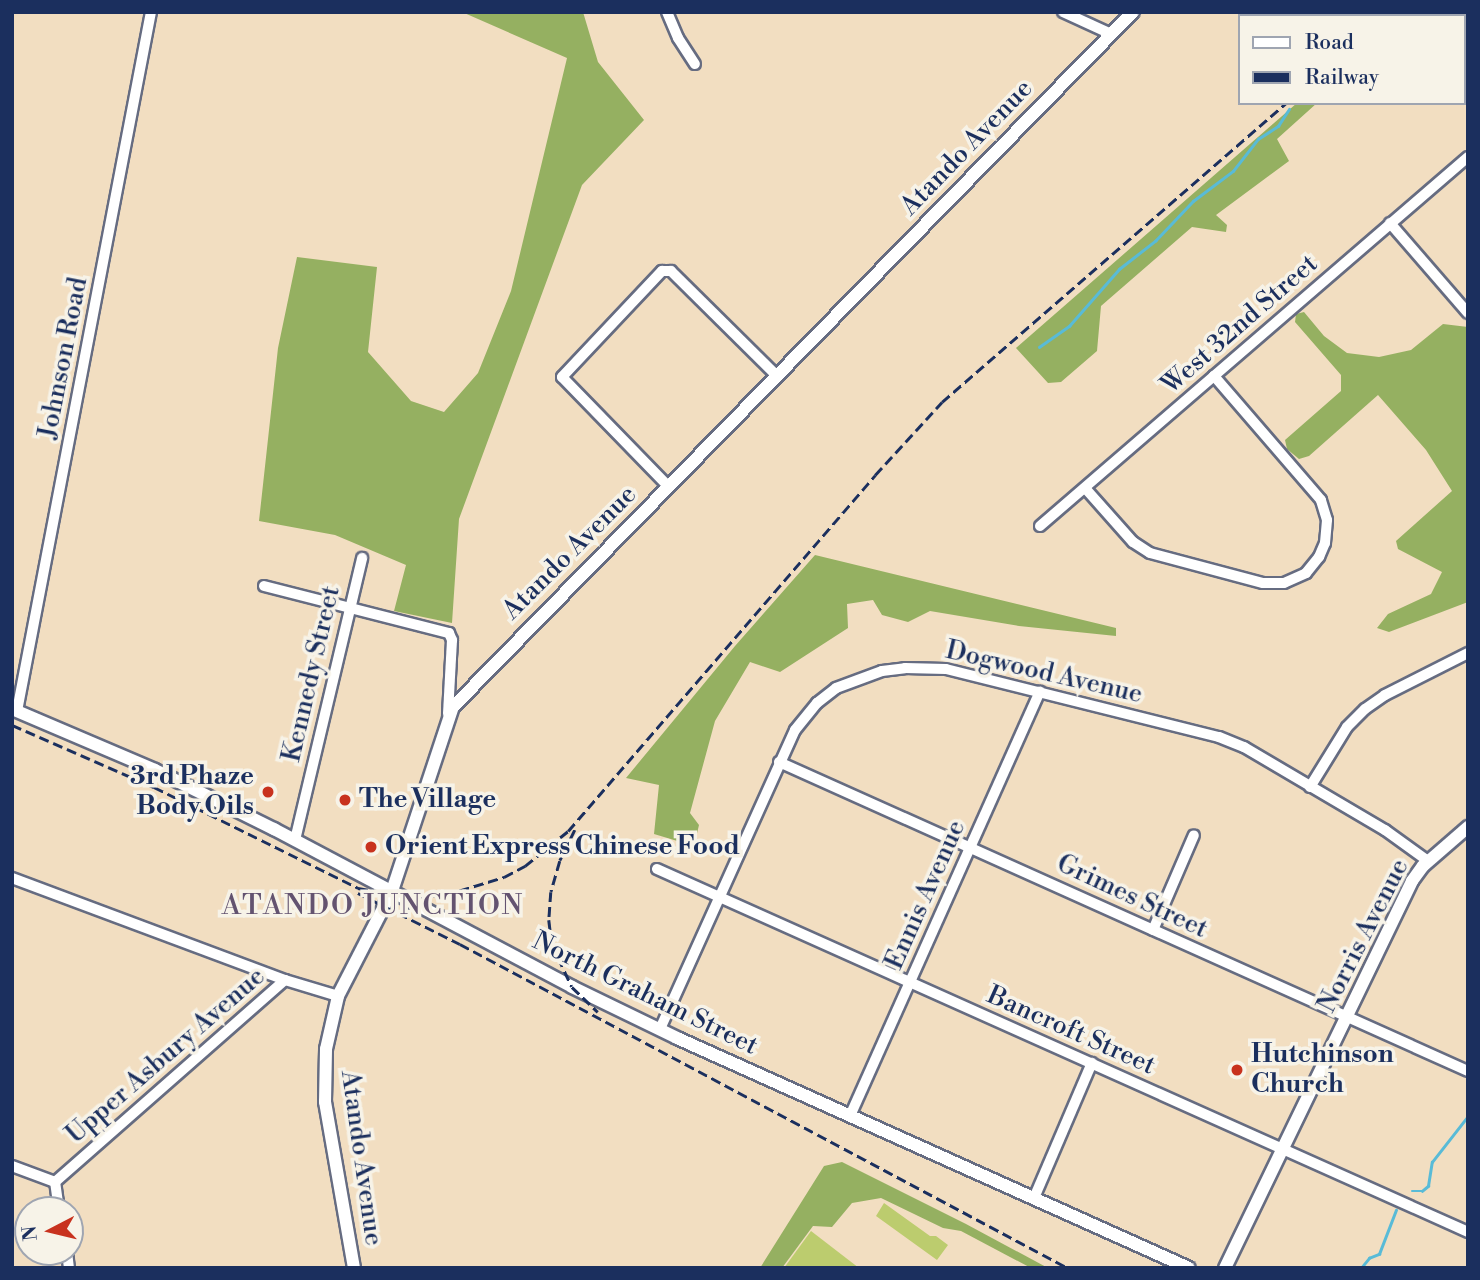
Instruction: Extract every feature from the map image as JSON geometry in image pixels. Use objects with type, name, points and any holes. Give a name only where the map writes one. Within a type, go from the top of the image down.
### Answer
[{"type":"main road","name":"Atando Avenue","points":[[354,1268],[325,1102],[326,1049],[338,996],[392,891],[448,718],[460,697],[1133,12]]},
{"type":"main road","name":"North Graham Street","points":[[15,710],[155,770],[660,1029],[1189,1268]]},
{"type":"main road","name":"Norris Avenue","points":[[1225,1268],[1349,1017],[1412,881],[1428,861],[1468,827]]},
{"type":"street","name":"Johnson Road","points":[[15,710],[151,12]]},
{"type":"street","points":[[667,12],[678,38],[695,65]]},
{"type":"street","points":[[1063,12],[1111,34]]},
{"type":"street","name":"West 32nd Street","points":[[1040,526],[1468,157]]},
{"type":"street","points":[[1390,223],[1468,313]]},
{"type":"street","points":[[668,486],[562,377],[666,269],[777,376]]},
{"type":"street","points":[[1085,488],[1133,542],[1150,553],[1264,583],[1284,583],[1306,573],[1320,557],[1325,543],[1327,520],[1321,500],[1214,376]]},
{"type":"street","name":"Kennedy Street","points":[[295,840],[362,558]]},
{"type":"street","points":[[264,586],[449,633],[452,640],[448,718]]},
{"type":"street","points":[[1310,787],[1347,727],[1365,709],[1385,695],[1468,653]]},
{"type":"street","name":"Dogwood Avenue","points":[[660,1029],[795,730],[817,703],[836,688],[863,676],[901,668],[926,667],[1040,692],[1223,738],[1244,747],[1388,832],[1428,861]]},
{"type":"street","name":"Ennis Avenue","points":[[850,1116],[1040,692]]},
{"type":"street","name":"Grimes Street","points":[[779,762],[1468,1071]]},
{"type":"street","points":[[1153,930],[1194,835]]},
{"type":"street","name":"Bancroft Street","points":[[657,869],[1468,1232]]},
{"type":"street","points":[[12,878],[285,980]]},
{"type":"street","name":"Upper Asbury Avenue","points":[[55,1182],[285,980],[338,996]]},
{"type":"street","points":[[1034,1198],[1092,1063]]},
{"type":"street","points":[[12,1166],[55,1182],[57,1196]]},
{"type":"green space","points":[[462,12],[583,12],[598,62],[644,120],[582,185],[459,519],[452,623],[394,611],[406,565],[335,535],[259,521],[278,348],[297,257],[377,267],[368,352],[411,401],[444,412],[478,373],[511,291],[567,58]]},
{"type":"green space","points":[[1295,105],[1315,105],[1277,139],[1289,161],[1216,215],[1227,225],[1226,232],[1192,227],[1101,306],[1097,351],[1061,382],[1048,383],[1016,348]]},
{"type":"green space","points":[[1304,312],[1324,336],[1347,353],[1379,357],[1411,350],[1443,324],[1468,327],[1468,602],[1389,632],[1377,628],[1388,614],[1431,594],[1442,572],[1398,549],[1396,541],[1452,491],[1426,450],[1378,395],[1309,456],[1299,459],[1287,449],[1285,440],[1341,391],[1341,375],[1295,322],[1296,314]]},
{"type":"green space","points":[[815,555],[1116,628],[1116,636],[1019,626],[930,611],[908,622],[882,615],[873,600],[847,604],[848,628],[780,672],[750,662],[715,721],[690,813],[699,825],[694,846],[654,834],[659,785],[626,778],[735,646]]},
{"type":"green space","points":[[842,1162],[1048,1268],[1031,1268],[961,1231],[943,1228],[881,1198],[852,1203],[832,1227],[813,1226],[782,1268],[760,1268],[824,1166]]},
{"type":"green space","points":[[884,1203],[930,1236],[936,1236],[948,1245],[937,1260],[876,1216]]},
{"type":"green space","points":[[811,1231],[859,1268],[784,1268]]},
{"type":"waterway","points":[[1039,347],[1069,326],[1119,269],[1155,241],[1193,201],[1233,171],[1258,139],[1278,126],[1289,109]]},
{"type":"waterway","points":[[1412,1191],[1422,1191],[1428,1186],[1432,1162],[1468,1116]]},
{"type":"waterway","points":[[1361,1268],[1369,1258],[1379,1254],[1396,1210]]},
{"type":"railway","points":[[12,725],[154,787],[358,888],[403,896],[445,895],[504,877],[525,866],[568,831],[875,475],[942,402],[1284,105]]},
{"type":"railway","points":[[575,830],[560,861],[551,892],[549,920],[552,944],[572,987],[598,1012]]},
{"type":"railway","points":[[358,893],[460,944],[1068,1268]]},
{"type":"place","name":"3rd Phaze Body Oils","points":[[268,792]]},
{"type":"place","name":"The Village","points":[[345,800]]},
{"type":"place","name":"Orient Express Chinese Food","points":[[371,847]]},
{"type":"place","name":"Hutchinson Church","points":[[1237,1070]]},
{"type":"district","name":"ATANDO JUNCTION","points":[[373,906]]}]
